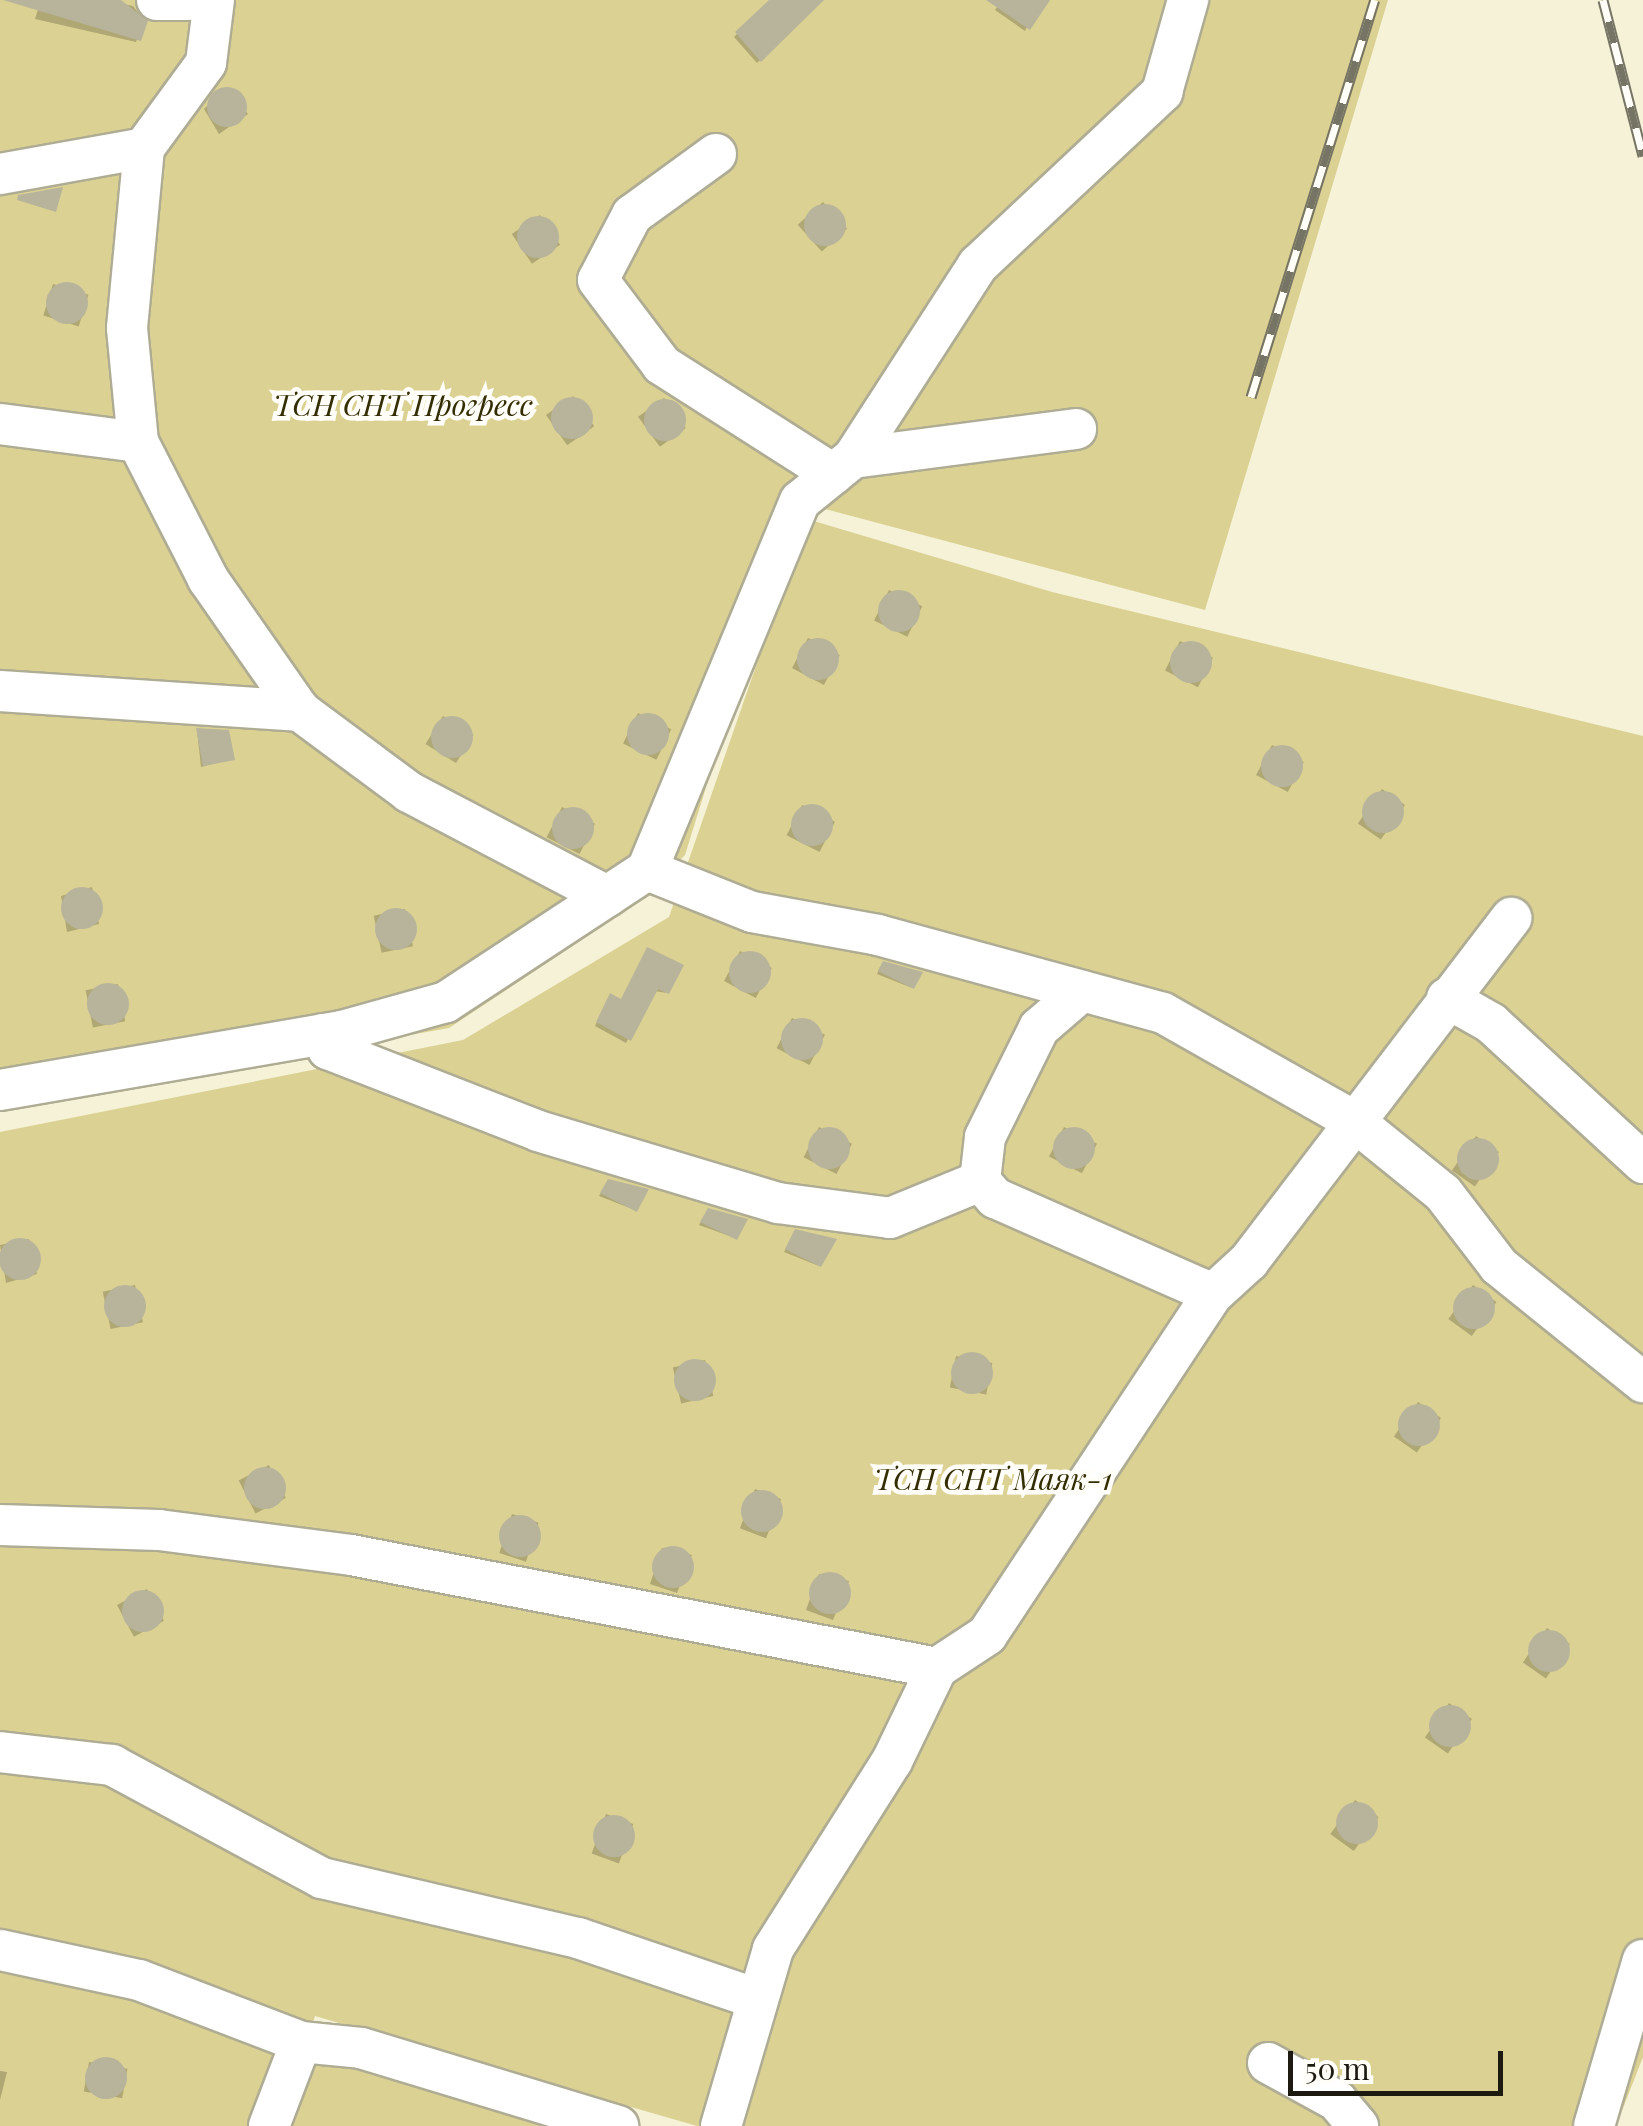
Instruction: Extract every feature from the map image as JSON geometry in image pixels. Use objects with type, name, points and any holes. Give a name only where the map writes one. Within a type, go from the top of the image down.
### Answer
[{"type":"street","points":[[157,0],[188,0]]},
{"type":"street","points":[[214,0],[206,63],[144,148],[127,328],[138,442],[208,579],[300,711],[409,792],[607,896]]},
{"type":"street","points":[[0,1090],[323,1034],[446,1002],[647,870],[800,501],[843,466],[978,265],[1162,92],[1188,0]]},
{"type":"street","points":[[0,174],[144,148]]},
{"type":"street","points":[[716,154],[632,215],[598,280],[662,365],[843,466],[1076,429]]},
{"type":"street","points":[[0,424],[138,442]]},
{"type":"street","points":[[0,691],[300,711]]},
{"type":"street","points":[[647,870],[752,912],[1082,990],[1163,1013],[1354,1121],[1443,1193],[1499,1266],[1643,1382]]},
{"type":"street","points":[[721,2126],[773,1949],[892,1760],[936,1668],[987,1635],[1213,1294],[1512,918]]},
{"type":"street","points":[[1082,990],[1038,1028],[985,1138],[980,1181],[995,1198],[1213,1294]]},
{"type":"street","points":[[1447,998],[1491,1024],[1643,1163]]},
{"type":"street","points":[[323,1034],[328,1049],[468,1105],[778,1203],[890,1218],[980,1181]]},
{"type":"street","points":[[0,1525],[159,1530],[350,1556],[936,1668]]},
{"type":"street","points":[[0,1752],[112,1765],[322,1878],[578,1938],[757,1999]]},
{"type":"street","points":[[0,1950],[139,1980],[301,2042],[361,2048],[618,2126]]},
{"type":"street","points":[[1594,2126],[1643,1960]]},
{"type":"street","points":[[269,2126],[301,2042]]},
{"type":"street","points":[[1268,2063],[1337,2101],[1358,2126]]},
{"type":"green space","name":"ТСН СНТ Прогресс","points":[[0,0],[1388,0],[1205,610],[795,501],[685,855],[637,903],[449,1028],[0,1108]]},
{"type":"green space","name":"ТСН СНТ Маяк-1","points":[[807,519],[1052,592],[1643,736],[1643,2057],[1616,2126],[697,2126],[315,2016],[278,2126],[0,2126],[0,1132],[463,1040],[669,917]]},
{"type":"green space","points":[[314,2053],[554,2126],[289,2126]]},
{"type":"building","points":[[3,0],[121,0],[148,21],[141,41]]},
{"type":"building","points":[[769,0],[824,0],[761,62],[735,32]]},
{"type":"building","points":[[986,0],[1050,0],[1030,30]]},
{"type":"building","points":[[227,87],[241,93],[247,107],[241,121],[227,127],[213,121],[207,107],[213,93]]},
{"type":"building","points":[[63,187],[56,212],[17,200],[18,195]]},
{"type":"building","points":[[825,204],[840,210],[846,225],[840,240],[825,246],[810,240],[804,225],[810,210]]},
{"type":"building","points":[[538,216],[552,223],[559,237],[552,251],[538,258],[524,251],[517,237],[524,223]]},
{"type":"building","points":[[67,282],[82,288],[88,303],[82,318],[67,324],[52,318],[46,303],[52,288]]},
{"type":"building","points":[[572,397],[587,403],[593,418],[587,433],[572,439],[557,433],[551,418],[557,403]]},
{"type":"building","points":[[665,399],[680,405],[686,420],[680,435],[665,441],[650,435],[644,420],[650,405]]},
{"type":"building","points":[[899,590],[914,596],[920,611],[914,626],[899,632],[884,626],[878,611],[884,596]]},
{"type":"building","points":[[818,638],[833,644],[839,659],[833,674],[818,680],[803,674],[797,659],[803,644]]},
{"type":"building","points":[[1191,641],[1206,647],[1212,662],[1206,677],[1191,683],[1176,677],[1170,662],[1176,647]]},
{"type":"building","points":[[648,713],[663,719],[669,734],[663,749],[648,755],[633,749],[627,734],[633,719]]},
{"type":"building","points":[[452,716],[467,722],[473,737],[467,752],[452,758],[437,752],[431,737],[437,722]]},
{"type":"building","points":[[196,728],[229,730],[235,760],[203,766]]},
{"type":"building","points":[[1282,745],[1297,751],[1303,766],[1297,781],[1282,787],[1267,781],[1261,766],[1267,751]]},
{"type":"building","points":[[1383,791],[1398,797],[1404,812],[1398,827],[1383,833],[1368,827],[1362,812],[1368,797]]},
{"type":"building","points":[[812,804],[827,810],[833,825],[827,840],[812,846],[797,840],[791,825],[797,810]]},
{"type":"building","points":[[573,807],[588,813],[594,828],[588,843],[573,849],[558,843],[552,828],[558,813]]},
{"type":"building","points":[[82,887],[97,893],[103,908],[97,923],[82,929],[67,923],[61,908],[67,893]]},
{"type":"building","points":[[396,908],[411,914],[417,929],[411,944],[396,950],[381,944],[375,929],[381,914]]},
{"type":"building","points":[[647,947],[684,965],[669,994],[658,989],[631,1041],[596,1022],[610,993],[621,999]]},
{"type":"building","points":[[750,951],[765,957],[771,972],[765,987],[750,993],[735,987],[729,972],[735,957]]},
{"type":"building","points":[[883,961],[923,972],[914,989],[878,971]]},
{"type":"building","points":[[108,983],[123,989],[129,1004],[123,1019],[108,1025],[93,1019],[87,1004],[93,989]]},
{"type":"building","points":[[802,1018],[817,1024],[823,1039],[817,1054],[802,1060],[787,1054],[781,1039],[787,1024]]},
{"type":"building","points":[[829,1127],[844,1133],[850,1148],[844,1163],[829,1169],[814,1163],[808,1148],[814,1133]]},
{"type":"building","points":[[1074,1127],[1089,1133],[1095,1148],[1089,1163],[1074,1169],[1059,1163],[1053,1148],[1059,1133]]},
{"type":"building","points":[[1478,1138],[1493,1144],[1499,1159],[1493,1174],[1478,1180],[1463,1174],[1457,1159],[1463,1144]]},
{"type":"building","points":[[608,1179],[649,1189],[637,1212],[600,1193]]},
{"type":"building","points":[[708,1208],[748,1219],[737,1240],[700,1222]]},
{"type":"building","points":[[795,1229],[837,1239],[821,1267],[785,1249]]},
{"type":"building","points":[[20,1238],[35,1244],[41,1259],[35,1274],[20,1280],[5,1274],[-1,1259],[5,1244]]},
{"type":"building","points":[[125,1285],[140,1291],[146,1306],[140,1321],[125,1327],[110,1321],[104,1306],[110,1291]]},
{"type":"building","points":[[1474,1287],[1489,1293],[1495,1308],[1489,1323],[1474,1329],[1459,1323],[1453,1308],[1459,1293]]},
{"type":"building","points":[[972,1352],[987,1358],[993,1373],[987,1388],[972,1394],[957,1388],[951,1373],[957,1358]]},
{"type":"building","points":[[695,1359],[710,1365],[716,1380],[710,1395],[695,1401],[680,1395],[674,1380],[680,1365]]},
{"type":"building","points":[[1419,1404],[1434,1410],[1440,1425],[1434,1440],[1419,1446],[1404,1440],[1398,1425],[1404,1410]]},
{"type":"building","points":[[265,1467],[280,1473],[286,1488],[280,1503],[265,1509],[250,1503],[244,1488],[250,1473]]},
{"type":"building","points":[[762,1490],[777,1496],[783,1511],[777,1526],[762,1532],[747,1526],[741,1511],[747,1496]]},
{"type":"building","points":[[520,1515],[535,1521],[541,1536],[535,1551],[520,1557],[505,1551],[499,1536],[505,1521]]},
{"type":"building","points":[[673,1546],[688,1552],[694,1567],[688,1582],[673,1588],[658,1582],[652,1567],[658,1552]]},
{"type":"building","points":[[830,1572],[845,1578],[851,1593],[845,1608],[830,1614],[815,1608],[809,1593],[815,1578]]},
{"type":"building","points":[[143,1590],[158,1596],[164,1611],[158,1626],[143,1632],[128,1626],[122,1611],[128,1596]]},
{"type":"building","points":[[1549,1630],[1564,1636],[1570,1651],[1564,1666],[1549,1672],[1534,1666],[1528,1651],[1534,1636]]},
{"type":"building","points":[[1450,1705],[1465,1711],[1471,1726],[1465,1741],[1450,1747],[1435,1741],[1429,1726],[1435,1711]]},
{"type":"building","points":[[1357,1802],[1372,1808],[1378,1823],[1372,1838],[1357,1844],[1342,1838],[1336,1823],[1342,1808]]},
{"type":"building","points":[[614,1815],[629,1821],[635,1836],[629,1851],[614,1857],[599,1851],[593,1836],[599,1821]]},
{"type":"building","points":[[106,2057],[121,2063],[127,2078],[121,2093],[106,2099],[91,2093],[85,2078],[91,2063]]},
{"type":"railway","points":[[1251,397],[1375,0]]},
{"type":"railway","points":[[1603,0],[1643,156]]}]
